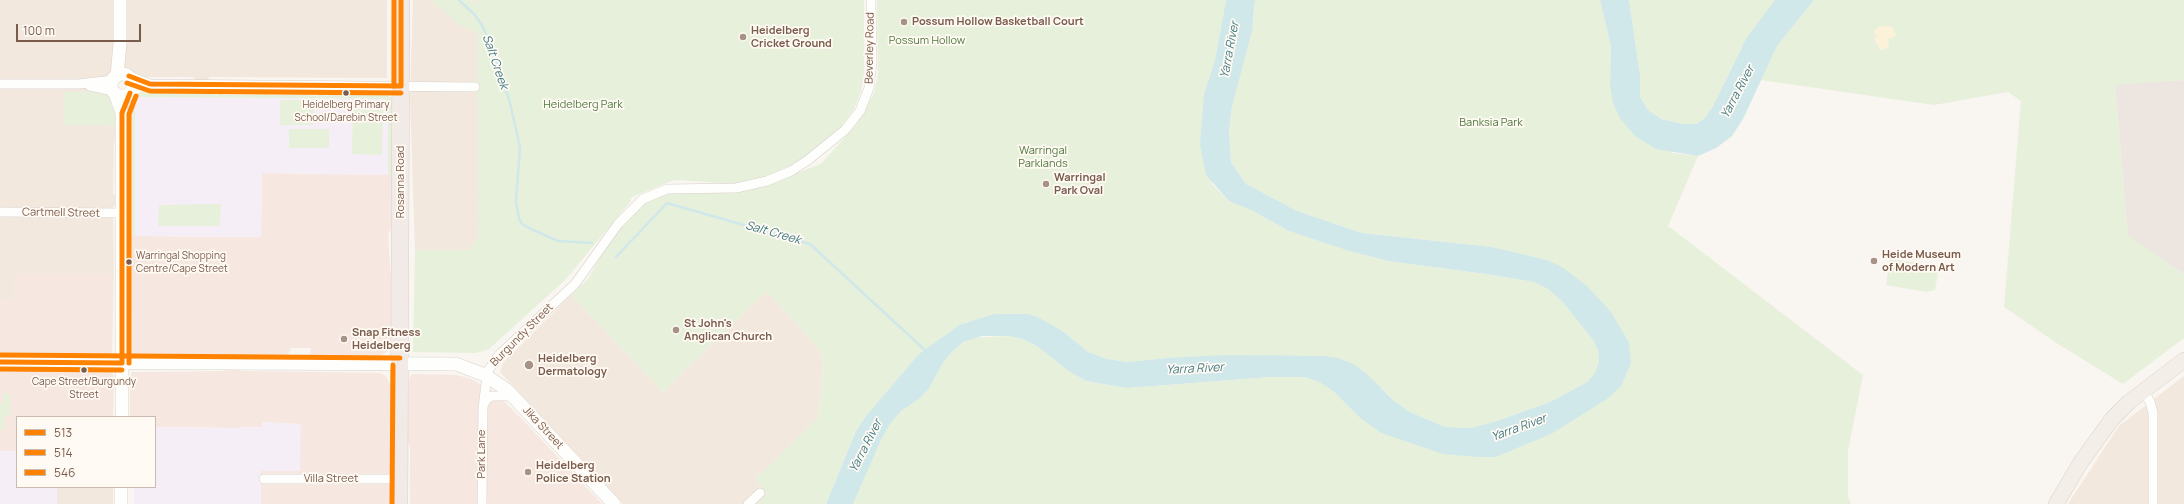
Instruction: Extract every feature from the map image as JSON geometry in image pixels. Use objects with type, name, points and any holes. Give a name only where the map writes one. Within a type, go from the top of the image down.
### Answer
[{"type":"highway","name":"Rosanna Road","points":[[399,504],[402,86],[401,0]]},
{"type":"main road","points":[[120,0],[119,82],[122,113],[122,416]]},
{"type":"main road","points":[[119,82],[133,85],[122,113]]},
{"type":"main road","points":[[2056,504],[2103,430],[2119,412],[2184,360]]},
{"type":"main road","name":"Burgundy Street","points":[[0,362],[400,365],[456,364],[486,376]]},
{"type":"main road","name":"Jika Street","points":[[486,376],[512,396],[614,504]]},
{"type":"main road","points":[[121,488],[121,504]]},
{"type":"street","name":"Beverley Road","points":[[687,188],[736,188],[776,178],[808,160],[845,130],[860,110],[869,88],[872,62],[871,0]]},
{"type":"street","points":[[0,84],[79,84],[119,82],[150,84],[475,87]]},
{"type":"street","points":[[130,93],[150,84]]},
{"type":"street","name":"Burgundy Street","points":[[486,376],[499,355],[575,284],[610,234],[635,205],[649,195],[661,191],[687,188]]},
{"type":"street","name":"Cartmell Street","points":[[0,212],[121,213]]},
{"type":"street","name":"Park Lane","points":[[482,504],[483,405],[486,376]]},
{"type":"street","points":[[2144,391],[2150,402],[2153,413],[2153,504]]},
{"type":"street","points":[[483,405],[489,397],[512,396]]},
{"type":"street","name":"Villa Street","points":[[264,479],[399,479]]},
{"type":"street","points":[[748,504],[760,493]]},
{"type":"shaded area","points":[[0,0],[387,0],[387,78],[209,77],[208,80],[195,80],[193,77],[137,77],[124,70],[106,87],[112,94],[117,139],[114,143],[113,194],[116,196],[116,204],[113,207],[114,274],[13,274],[13,299],[0,299]]},
{"type":"shaded area","points":[[413,0],[478,0],[478,238],[469,250],[415,250],[410,98]]},
{"type":"shaded area","points":[[2184,80],[2184,274],[2128,236],[2115,84]]},
{"type":"shaded area","points":[[135,97],[385,99],[388,102],[388,175],[262,173],[261,237],[135,236]]},
{"type":"shaded area","points":[[262,173],[392,175],[391,228],[388,235],[392,294],[390,350],[381,355],[310,355],[311,348],[291,348],[287,357],[225,359],[222,356],[132,354],[131,236],[261,237]]},
{"type":"shaded area","points":[[13,274],[114,274],[112,354],[0,354],[0,299],[13,299]]},
{"type":"shaded area","points":[[766,291],[817,346],[823,365],[818,418],[755,479],[768,494],[757,504],[623,504],[500,372],[503,363],[571,295],[663,392]]},
{"type":"shaded area","points":[[225,368],[240,369],[241,371],[380,373],[386,376],[391,385],[391,504],[261,504],[261,471],[300,471],[300,424],[262,422],[262,427],[156,427],[156,416],[130,416],[130,376],[132,372],[223,371]]},
{"type":"shaded area","points":[[0,369],[111,371],[114,376],[113,416],[16,416],[16,451],[0,451]]},
{"type":"shaded area","points":[[411,375],[457,375],[471,379],[493,391],[521,418],[602,504],[410,504],[410,445],[407,442],[409,380]]},
{"type":"shaded area","points":[[2184,376],[2184,504],[2068,504],[2119,426]]},
{"type":"shaded area","points":[[262,422],[301,424],[300,471],[261,471],[261,504],[134,504],[134,488],[156,488],[156,427],[262,427]]},
{"type":"shaded area","points":[[0,451],[16,451],[16,488],[113,488],[113,504],[0,504]]},
{"type":"shaded area","points":[[0,451],[16,451],[16,488],[57,488],[57,504],[0,504]]},
{"type":"green space","name":"Heidelberg Park","points":[[430,0],[472,0],[477,6],[478,0],[864,0],[864,74],[861,92],[854,109],[835,134],[816,150],[790,167],[765,177],[729,185],[674,180],[630,198],[631,201],[565,280],[489,349],[476,353],[413,352],[415,250],[469,250],[478,238],[477,34],[457,23]]},
{"type":"green space","name":"Warringal Parklands","points":[[877,0],[1226,0],[1215,60],[1204,94],[1212,184],[1229,201],[1251,210],[1289,231],[1346,250],[1388,261],[1534,282],[1548,289],[1561,300],[1593,340],[1598,350],[1599,362],[1595,373],[1587,382],[1550,402],[1497,421],[1471,428],[1445,427],[1410,412],[1394,401],[1382,388],[1273,356],[1167,358],[1127,362],[1107,359],[1088,352],[1064,332],[1040,318],[1029,314],[994,314],[959,325],[919,354],[911,363],[866,416],[856,431],[826,504],[757,504],[768,494],[755,479],[818,418],[823,365],[817,346],[766,291],[663,392],[571,295],[588,279],[610,240],[643,204],[665,194],[759,187],[821,164],[856,125],[874,93],[878,75]]},
{"type":"green space","name":"Banksia Park","points":[[1255,0],[1600,0],[1611,46],[1610,84],[1672,153],[1698,156],[1668,226],[1863,375],[1848,451],[1848,496],[1851,504],[853,504],[881,440],[890,424],[901,411],[919,399],[929,388],[944,361],[953,351],[963,342],[973,338],[1009,336],[1023,339],[1037,346],[1070,372],[1086,381],[1127,388],[1270,377],[1305,377],[1319,382],[1333,391],[1360,418],[1381,433],[1478,457],[1496,457],[1551,434],[1629,342],[1611,312],[1547,260],[1492,247],[1362,233],[1297,211],[1246,184],[1231,162],[1229,131],[1232,106],[1254,17]]},
{"type":"green space","points":[[1629,0],[1775,0],[1741,49],[1713,106],[1704,119],[1696,124],[1684,124],[1661,119],[1648,110],[1640,97],[1640,75]]},
{"type":"green space","points":[[1814,0],[2184,0],[2184,80],[2115,85],[2128,235],[2184,274],[2184,338],[2123,384],[2058,344],[2004,307],[2021,101],[2008,92],[1934,105],[1761,80],[1777,46]]},
{"type":"green space","points":[[189,88],[219,88],[214,95],[218,95],[225,89],[223,95],[256,95],[262,89],[263,90],[259,95],[263,95],[269,89],[271,91],[268,95],[299,95],[305,89],[308,91],[304,95],[317,96],[323,90],[325,91],[322,95],[327,96],[334,89],[336,93],[369,94],[373,90],[387,94],[392,99],[392,175],[388,175],[388,102],[385,99],[135,97],[135,236],[131,236],[131,150],[126,145],[128,103],[135,93],[147,89],[148,93],[167,92],[168,89],[170,92],[189,92]]},
{"type":"green space","points":[[100,90],[115,97],[117,126],[64,125],[64,92],[87,92]]},
{"type":"green space","points":[[280,100],[314,100],[313,125],[280,125]]},
{"type":"green space","points":[[353,109],[383,110],[382,155],[352,154]]},
{"type":"green space","points":[[289,129],[329,129],[329,148],[289,148]]},
{"type":"green space","points":[[221,204],[220,226],[158,226],[159,205]]},
{"type":"green space","points":[[1890,259],[1939,266],[1935,290],[1926,292],[1886,285]]},
{"type":"green space","points":[[3,393],[10,393],[10,416],[3,416],[5,427],[3,430],[0,430],[0,404],[4,404]]},
{"type":"sand","points":[[1892,26],[1896,35],[1891,39],[1887,38],[1889,42],[1888,48],[1881,50],[1875,41],[1875,37],[1880,36],[1875,35],[1874,31],[1878,27]]},
{"type":"water","name":"Yarra River","points":[[1226,0],[1255,0],[1252,31],[1232,106],[1229,131],[1231,162],[1246,184],[1297,211],[1362,233],[1492,247],[1547,260],[1562,267],[1588,287],[1611,312],[1629,342],[1631,363],[1621,386],[1607,399],[1551,434],[1496,457],[1478,457],[1443,454],[1381,433],[1360,418],[1333,391],[1319,382],[1305,377],[1270,377],[1127,388],[1086,381],[1070,372],[1037,346],[1023,339],[1009,336],[982,336],[963,342],[953,351],[944,361],[929,388],[919,399],[901,411],[890,424],[881,440],[853,504],[826,504],[856,431],[866,416],[911,363],[919,354],[959,325],[994,314],[1029,314],[1040,318],[1064,332],[1088,352],[1107,359],[1127,362],[1226,355],[1323,356],[1338,358],[1353,364],[1366,373],[1394,401],[1410,412],[1445,427],[1471,428],[1497,421],[1550,402],[1587,382],[1595,373],[1599,362],[1598,350],[1593,340],[1561,300],[1548,289],[1534,282],[1388,261],[1346,250],[1289,231],[1251,210],[1229,201],[1206,175],[1200,145],[1204,94],[1215,60]]},
{"type":"water","name":"Yarra River","points":[[1600,0],[1629,0],[1640,75],[1640,97],[1648,110],[1661,119],[1684,124],[1696,124],[1704,119],[1713,106],[1746,39],[1775,0],[1814,0],[1777,46],[1743,119],[1732,136],[1716,148],[1698,156],[1656,149],[1635,136],[1620,118],[1613,103],[1610,84],[1611,46]]},
{"type":"waterway","name":"Salt Creek","points":[[459,0],[475,15],[483,27],[497,62],[510,103],[520,147],[516,201],[519,219],[522,224],[558,241],[592,243]]},
{"type":"waterway","name":"Salt Creek","points":[[616,257],[667,203],[810,244],[927,352]]},
{"type":"transit line","name":"514","points":[[394,0],[394,86]]},
{"type":"transit line","name":"513","points":[[401,0],[401,86]]},
{"type":"transit line","name":"513","points":[[129,76],[150,84],[401,86]]},
{"type":"transit line","name":"514","points":[[127,83],[150,91],[401,93]]},
{"type":"transit line","name":"513","points":[[122,363],[122,113],[130,93]]},
{"type":"transit line","name":"514","points":[[129,363],[129,114],[136,96]]},
{"type":"transit line","name":"546","points":[[0,355],[400,358]]},
{"type":"transit line","name":"513","points":[[0,362],[122,363]]},
{"type":"transit line","name":"546","points":[[392,504],[393,365]]},
{"type":"transit line","name":"514","points":[[0,369],[122,370]]},
{"type":"place","name":"Possum Hollow Basketball Court","points":[[904,22]]},
{"type":"place","name":"Heidelberg Cricket Ground","points":[[743,37]]},
{"type":"place","name":"Heidelberg Primary School/Darebin Street","points":[[346,93]]},
{"type":"place","name":"Warringal Park Oval","points":[[1046,184]]},
{"type":"place","name":"Heide Museum of Modern Art","points":[[1874,261]]},
{"type":"place","name":"Warringal Shopping Centre/Cape Street","points":[[129,262]]},
{"type":"place","name":"St John's Anglican Church","points":[[676,330]]},
{"type":"place","name":"Snap Fitness Heidelberg","points":[[344,339]]},
{"type":"place","name":"Heidelberg Dermatology","points":[[529,365]]},
{"type":"place","name":"Cape Street/Burgundy Street","points":[[84,370]]},
{"type":"place","name":"Heidelberg Police Station","points":[[528,472]]},
{"type":"park label","name":"Possum Hollow","points":[[927,41]]}]
